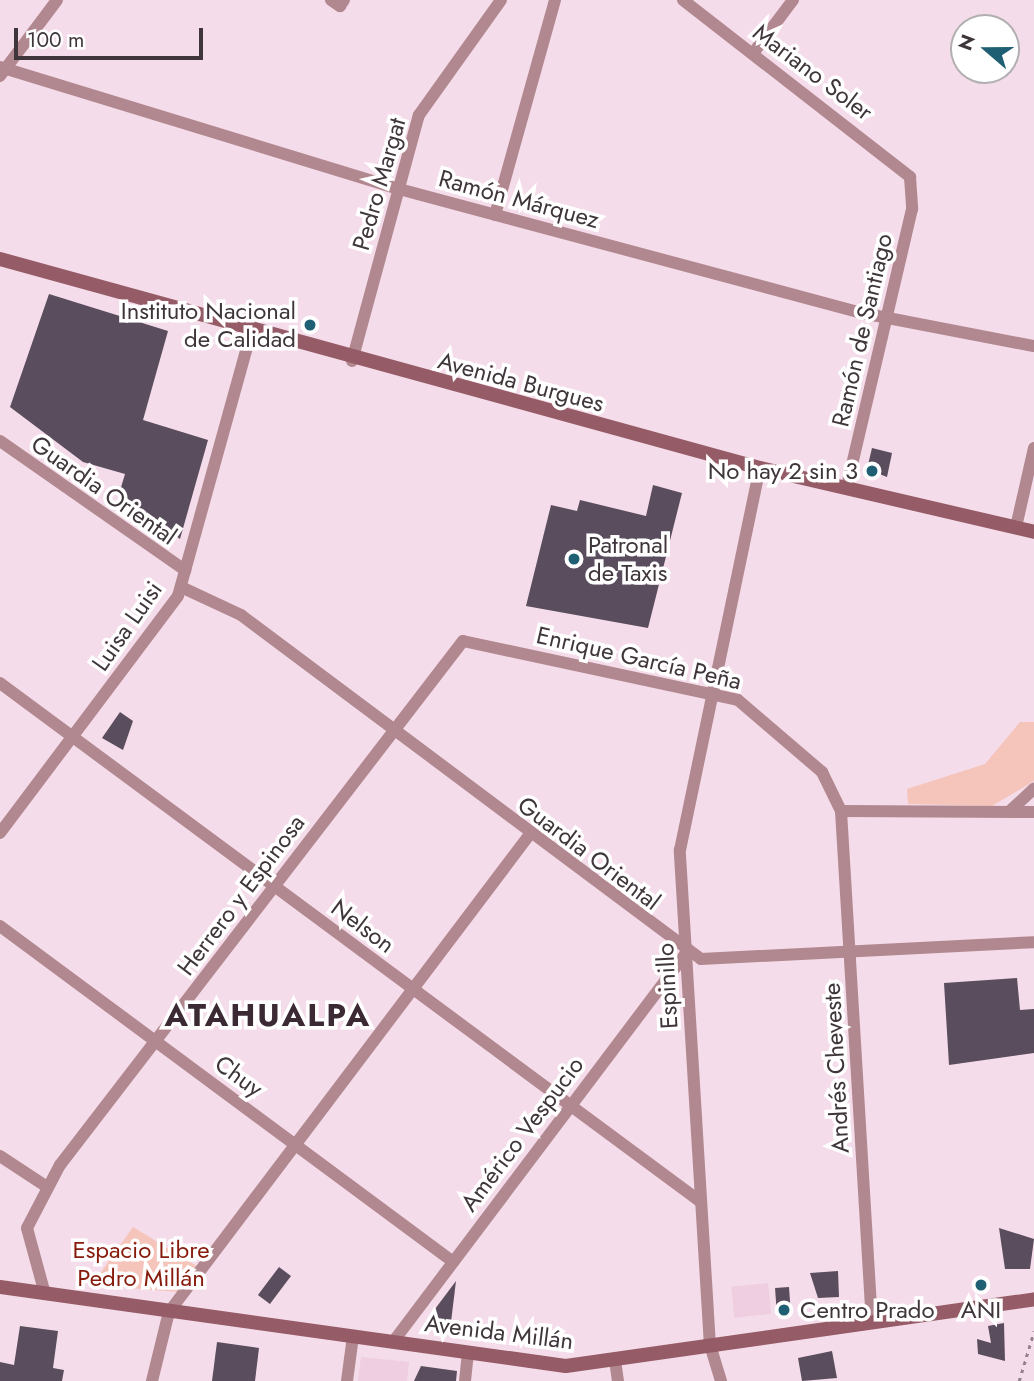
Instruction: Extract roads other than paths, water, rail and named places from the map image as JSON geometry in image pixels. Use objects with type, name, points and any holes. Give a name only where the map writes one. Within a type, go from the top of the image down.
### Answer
[{"type":"street","points":[[1,71],[57,0]]},
{"type":"street","name":"Pedro Margat","points":[[352,360],[419,115],[501,0]]},
{"type":"street","points":[[495,215],[555,0]]},
{"type":"street","name":"Mariano Soler","points":[[682,0],[904,168],[912,183]]},
{"type":"street","points":[[754,52],[793,0]]},
{"type":"street","name":"Ramón Márquez","points":[[1,71],[495,215],[887,317],[1034,346]]},
{"type":"street","name":"Ramón de Santiago","points":[[847,487],[887,317],[912,183]]},
{"type":"street","name":"Avenida Burgues","points":[[0,259],[251,333],[760,468],[1034,532]]},
{"type":"street","name":"Luisa Luisi","points":[[0,833],[181,587],[251,333]]},
{"type":"street","name":"Guardia Oriental","points":[[0,441],[185,570]]},
{"type":"street","points":[[1016,527],[1034,448]]},
{"type":"street","name":"Espinillo","points":[[721,1381],[710,1346],[681,835],[760,468]]},
{"type":"street","name":"Guardia Oriental","points":[[181,587],[241,615],[686,953],[701,959],[1034,942]]},
{"type":"street","name":"Enrique García Peña","points":[[463,641],[712,694],[759,712],[822,772],[841,811]]},
{"type":"street","name":"Herrero y Espinosa","points":[[45,1294],[27,1228],[47,1187],[463,641]]},
{"type":"street","name":"Nelson","points":[[0,682],[701,1202]]},
{"type":"street","points":[[1010,811],[1034,789]]},
{"type":"street","points":[[841,811],[1034,812]]},
{"type":"street","name":"Andrés Cheveste","points":[[841,811],[872,1323]]},
{"type":"street","points":[[152,1381],[169,1312],[298,1145],[530,834]]},
{"type":"street","name":"Chuy","points":[[0,926],[452,1261]]},
{"type":"street","name":"Américo Vespucio","points":[[393,1342],[686,953]]},
{"type":"street","points":[[0,1156],[47,1187]]},
{"type":"street","name":"Avenida Millán","points":[[0,1287],[566,1366],[1034,1299]]},
{"type":"street","points":[[347,1381],[353,1336]]},
{"type":"street","points":[[465,1381],[468,1352]]},
{"type":"street","points":[[615,1360],[618,1381]]},
{"type":"place","name":"Instituto Nacional de Calidad","points":[[310,325]]},
{"type":"place","name":"No hay 2 sin 3","points":[[872,471]]},
{"type":"place","name":"Patronal de Taxis","points":[[574,559]]},
{"type":"place","name":"ANI","points":[[981,1285]]},
{"type":"place","name":"Centro Prado","points":[[784,1310]]},
{"type":"district","name":"ATAHUALPA","points":[[268,1015]]},
{"type":"park label","name":"Espacio Libre Pedro Millán","points":[[141,1264]]}]
